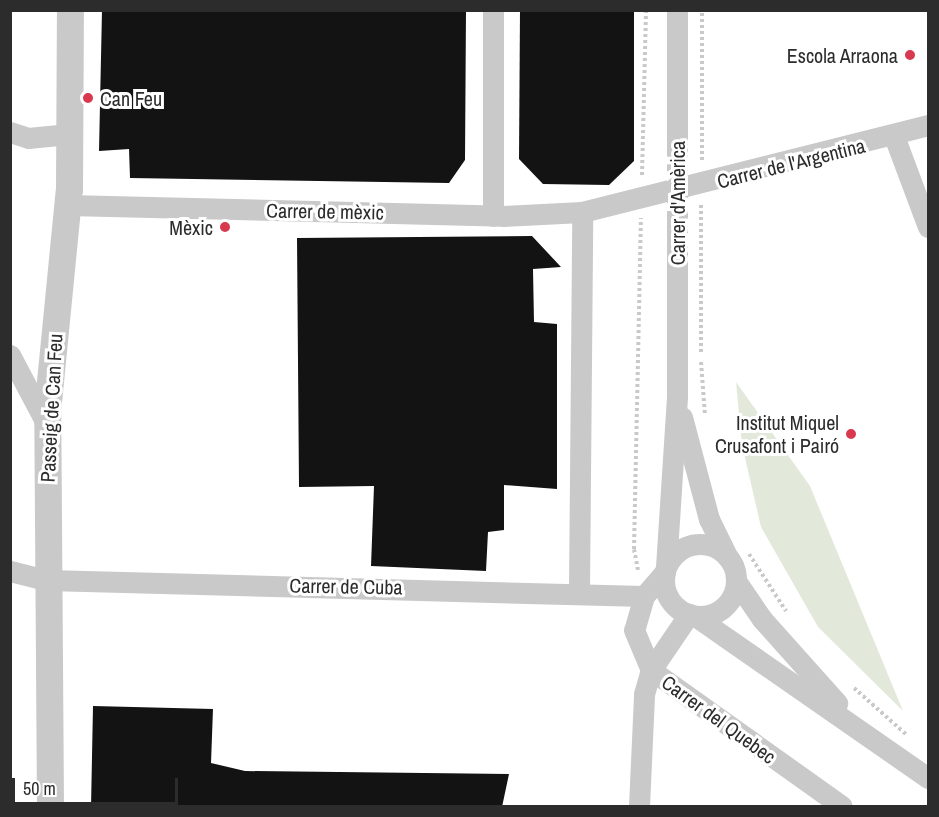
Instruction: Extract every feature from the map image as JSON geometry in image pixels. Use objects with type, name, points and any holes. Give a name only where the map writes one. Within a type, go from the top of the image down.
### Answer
[{"type":"street","name":"Passeig de Can Feu","points":[[50,807],[47,425],[67,205],[69,10]]},
{"type":"street","points":[[493,10],[493,216]]},
{"type":"street","name":"Carrer d'Amèrica","points":[[666,570],[677,396],[677,10]]},
{"type":"street","name":"Carrer de l'Argentina","points":[[582,212],[678,192],[894,136],[928,125]]},
{"type":"street","points":[[10,132],[28,138],[69,134]]},
{"type":"street","points":[[894,136],[928,227]]},
{"type":"street","name":"Carrer de mèxic","points":[[67,205],[493,216],[582,212]]},
{"type":"street","points":[[579,591],[582,212]]},
{"type":"street","points":[[10,355],[47,425]]},
{"type":"street","name":"Carrer d'Amèrica","points":[[677,396],[709,519],[736,550]]},
{"type":"street","points":[[639,807],[640,719],[651,670],[634,630],[644,596],[689,546],[704,544],[736,550],[736,581],[727,604],[692,615]]},
{"type":"street","points":[[666,570],[670,600],[856,723],[928,778]]},
{"type":"street","name":"Carrer de Cuba","points":[[10,571],[47,580],[579,591],[644,596]]},
{"type":"street","points":[[736,581],[762,619],[856,723]]},
{"type":"street","name":"Carrer del Quebec","points":[[692,615],[651,670],[842,807]]},
{"type":"path","points":[[644,596],[634,549],[645,10]]},
{"type":"path","points":[[702,10],[701,186],[705,422]]},
{"type":"path","points":[[736,550],[793,620]]},
{"type":"path","points":[[848,683],[913,739]]},
{"type":"green space","points":[[736,382],[810,486],[903,711],[818,627],[761,527],[742,445]]},
{"type":"building","points":[[102,10],[466,10],[465,160],[449,183],[130,178],[129,149],[99,151]]},
{"type":"building","points":[[520,10],[634,10],[634,161],[609,185],[543,184],[519,159]]},
{"type":"building","points":[[532,236],[561,267],[533,269],[534,322],[557,324],[557,489],[504,485],[504,530],[488,532],[486,571],[371,566],[374,486],[299,487],[297,238]]},
{"type":"building","points":[[93,706],[213,709],[211,763],[245,771],[509,774],[502,807],[91,807]]},
{"type":"place","name":"Escola Arraona","points":[[910,55]]},
{"type":"place","name":"Can Feu","points":[[88,98]]},
{"type":"place","name":"Mèxic","points":[[225,227]]},
{"type":"place","name":"Institut Miquel Crusafont i Pairó","points":[[851,434]]}]
